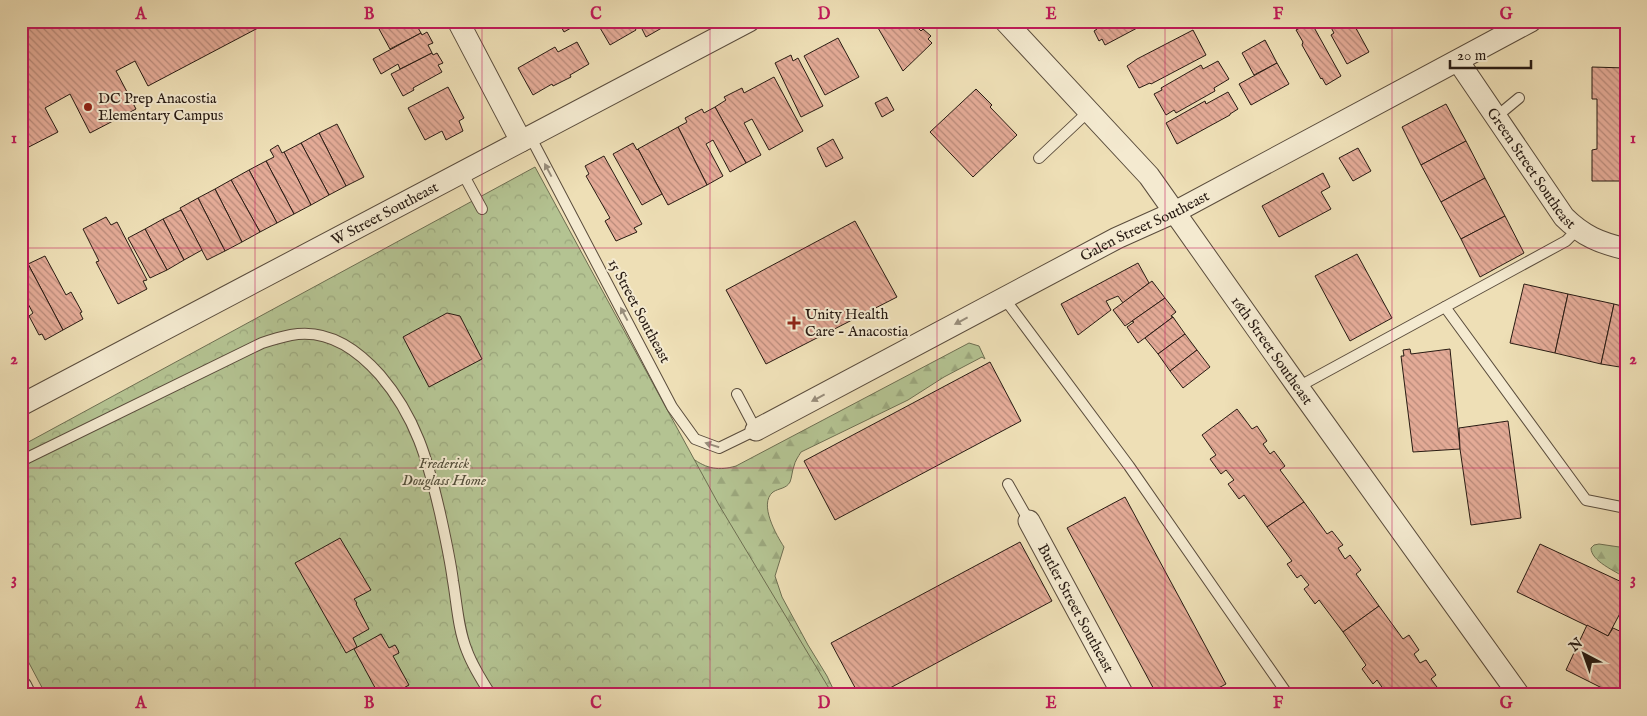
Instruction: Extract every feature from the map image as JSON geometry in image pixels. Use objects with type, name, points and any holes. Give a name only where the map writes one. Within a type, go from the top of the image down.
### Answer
[{"type":"street","points":[[458,21],[525,138]]},
{"type":"street","name":"W Street Southeast","points":[[21,405],[749,21]]},
{"type":"street","name":"16th Street Southeast","points":[[1005,21],[1149,176],[1519,695]]},
{"type":"street","name":"Galen Street Southeast","points":[[756,430],[1117,238],[1175,212],[1531,21]]},
{"type":"street","name":"Green Street Southeast","points":[[1458,61],[1564,217],[1577,230],[1600,242],[1626,249]]},
{"type":"street","name":"Butler Street Southeast","points":[[1029,521],[1123,695]]},
{"type":"street","points":[[21,687],[26,695]]},
{"type":"lane","points":[[1496,117],[1519,98]]},
{"type":"lane","points":[[1039,158],[1089,111]]},
{"type":"lane","name":"15 Street Southeast","points":[[525,138],[672,406],[695,439],[719,448],[756,430]]},
{"type":"lane","points":[[462,172],[482,209]]},
{"type":"lane","points":[[1298,387],[1566,241],[1577,230]]},
{"type":"lane","points":[[1004,298],[1129,466],[1288,695]]},
{"type":"lane","points":[[1445,307],[1586,500],[1626,508]]},
{"type":"lane","points":[[21,461],[262,343],[292,335],[319,334],[340,342],[354,350],[368,362],[386,383],[398,399],[423,448],[446,540],[459,621],[467,651],[491,695]]},
{"type":"lane","points":[[737,394],[756,430]]},
{"type":"lane","points":[[1008,484],[1029,521]]},
{"type":"green space","name":"Frederick Douglass Home","points":[[535,167],[719,505],[833,695],[46,695],[21,648],[21,446]]},
{"type":"green space","points":[[969,343],[979,346],[985,359],[982,357],[944,377],[908,400],[801,452],[795,462],[790,482],[773,492],[769,497],[767,504],[770,520],[784,547],[775,576],[782,597],[836,695],[570,695],[692,458],[703,465],[713,468],[736,466]]},
{"type":"green space","points":[[1599,544],[1626,548],[1626,578],[1604,565],[1595,557],[1591,548]]},
{"type":"building","name":"DC Prep Anacostia Elementary Campus","points":[[30,21],[142,21],[145,28],[157,21],[255,21],[258,28],[148,86],[135,61],[116,71],[136,109],[90,133],[70,94],[45,108],[58,132],[21,151],[21,26]]},
{"type":"building","points":[[375,21],[394,21],[379,29]]},
{"type":"building","points":[[394,21],[421,21],[422,23],[417,26],[421,33],[390,49],[379,29]]},
{"type":"building","points":[[558,21],[583,21],[564,32]]},
{"type":"building","points":[[596,21],[631,21],[636,30],[610,45]]},
{"type":"building","points":[[638,21],[665,21],[667,25],[646,37]]},
{"type":"building","points":[[874,21],[911,21],[921,31],[923,29],[931,36],[928,39],[932,43],[903,71]]},
{"type":"building","points":[[1108,21],[1144,21],[1138,25],[1139,27],[1105,45],[1102,39],[1099,41],[1094,31]]},
{"type":"building","points":[[1352,21],[1369,52],[1347,64],[1331,35],[1334,33],[1328,22]]},
{"type":"building","points":[[1311,22],[1341,76],[1326,85],[1302,45],[1303,42],[1296,30]]},
{"type":"building","points":[[1193,30],[1206,55],[1151,84],[1139,88],[1127,66]]},
{"type":"building","points":[[427,32],[433,43],[428,45],[432,53],[400,69],[398,64],[381,74],[373,59],[421,33],[422,35]]},
{"type":"building","points":[[838,38],[859,77],[825,95],[804,56]]},
{"type":"building","points":[[1265,40],[1277,63],[1254,75],[1242,53]]},
{"type":"building","points":[[577,42],[589,64],[570,75],[571,77],[553,86],[552,84],[533,95],[518,68],[555,47],[558,52]]},
{"type":"building","points":[[432,53],[433,55],[437,53],[443,63],[438,65],[442,72],[413,88],[414,90],[403,96],[391,74]]},
{"type":"building","points":[[791,55],[793,61],[798,58],[823,106],[801,117],[775,63]]},
{"type":"building","points":[[1218,61],[1229,79],[1214,88],[1215,91],[1176,113],[1174,110],[1166,115],[1154,94],[1201,65],[1203,69]]},
{"type":"building","points":[[1277,63],[1289,84],[1251,105],[1239,84]]},
{"type":"building","points":[[1592,67],[1626,68],[1626,181],[1592,181],[1592,150],[1597,149],[1597,99],[1592,99]]},
{"type":"building","points":[[774,77],[803,131],[769,150],[752,119],[744,123],[761,155],[746,163],[715,107],[726,100],[724,97],[742,88],[744,93]]},
{"type":"building","points":[[448,87],[464,118],[459,121],[463,131],[446,140],[442,131],[425,140],[408,108]]},
{"type":"building","points":[[976,89],[992,105],[990,107],[1017,135],[973,177],[930,132]]},
{"type":"building","points":[[1228,92],[1238,109],[1177,144],[1166,123],[1205,101],[1206,104]]},
{"type":"building","points":[[887,97],[894,110],[882,117],[875,103]]},
{"type":"building","points":[[1446,104],[1466,141],[1421,165],[1402,127]]},
{"type":"building","points":[[715,107],[746,163],[730,172],[713,140],[706,144],[723,176],[707,185],[678,127],[687,122],[685,118],[702,109],[704,113]]},
{"type":"building","points":[[337,124],[364,177],[346,186],[319,133]]},
{"type":"building","points":[[678,127],[707,185],[668,205],[638,149]]},
{"type":"building","points":[[319,133],[346,186],[329,195],[301,143]]},
{"type":"building","points":[[833,139],[843,158],[826,167],[817,148]]},
{"type":"building","points":[[1466,141],[1485,178],[1441,202],[1421,165]]},
{"type":"building","points":[[301,143],[329,195],[311,205],[284,152]]},
{"type":"building","points":[[633,143],[662,194],[642,205],[613,154]]},
{"type":"building","points":[[278,145],[282,153],[284,152],[311,205],[294,214],[266,161],[274,157],[270,150]]},
{"type":"building","points":[[1358,148],[1371,171],[1353,181],[1339,158]]},
{"type":"building","points":[[604,156],[642,224],[634,228],[637,232],[616,241],[605,221],[610,218],[586,176],[589,174],[585,166]]},
{"type":"building","points":[[266,161],[294,214],[277,223],[249,170]]},
{"type":"building","points":[[249,170],[277,223],[260,232],[231,180]]},
{"type":"building","points":[[1323,173],[1330,187],[1321,192],[1331,209],[1279,237],[1262,206]]},
{"type":"building","points":[[1485,178],[1505,216],[1461,239],[1441,202]]},
{"type":"building","points":[[231,180],[260,232],[242,242],[215,189]]},
{"type":"building","points":[[215,189],[242,242],[225,251],[198,198]]},
{"type":"building","points":[[198,198],[225,251],[207,260],[180,208]]},
{"type":"building","points":[[181,210],[202,250],[184,260],[163,219]]},
{"type":"building","points":[[1505,216],[1524,253],[1480,277],[1461,239]]},
{"type":"building","points":[[106,217],[111,225],[117,222],[147,280],[143,281],[147,289],[118,304],[96,262],[99,261],[83,229]]},
{"type":"building","points":[[163,219],[184,260],[167,270],[145,229]]},
{"type":"building","points":[[855,221],[897,297],[766,364],[726,290]]},
{"type":"building","points":[[145,229],[167,270],[150,278],[128,238]]},
{"type":"building","points":[[1357,254],[1392,318],[1350,341],[1315,276]]},
{"type":"building","points":[[45,256],[66,295],[71,292],[82,312],[80,313],[83,319],[63,330],[28,264]]},
{"type":"building","points":[[1138,263],[1149,283],[1123,303],[1118,296],[1106,301],[1111,310],[1078,335],[1061,304]]},
{"type":"building","points":[[28,264],[63,330],[45,340],[42,334],[39,335],[29,316],[33,313],[21,291],[21,269]]},
{"type":"building","points":[[1152,281],[1165,298],[1125,326],[1113,310]]},
{"type":"building","points":[[1524,284],[1568,294],[1555,353],[1510,343]]},
{"type":"building","points":[[1568,294],[1614,304],[1601,364],[1555,353]]},
{"type":"building","points":[[1165,298],[1176,312],[1171,316],[1173,317],[1138,343],[1127,327],[1134,322],[1132,321]]},
{"type":"building","points":[[1614,304],[1626,307],[1626,368],[1601,364]]},
{"type":"building","points":[[447,313],[460,316],[482,359],[429,387],[403,337]]},
{"type":"building","points":[[1173,317],[1185,334],[1158,354],[1145,338]]},
{"type":"building","points":[[1185,334],[1197,350],[1170,371],[1158,354]]},
{"type":"building","points":[[1410,349],[1411,354],[1450,349],[1460,449],[1413,452],[1401,356],[1404,356],[1403,350]]},
{"type":"building","points":[[1197,350],[1210,367],[1183,388],[1170,371]]},
{"type":"building","points":[[990,362],[1021,421],[835,520],[804,461]]},
{"type":"building","points":[[1237,409],[1252,429],[1257,426],[1267,441],[1263,444],[1270,454],[1274,451],[1285,466],[1280,470],[1304,502],[1267,527],[1244,495],[1239,499],[1228,484],[1234,480],[1226,470],[1221,474],[1210,459],[1216,455],[1202,435]]},
{"type":"building","points":[[1508,421],[1521,518],[1471,525],[1460,449],[1459,428]]},
{"type":"building","points":[[1125,497],[1226,684],[1205,695],[1157,695],[1067,528]]},
{"type":"building","points":[[1304,502],[1327,534],[1332,531],[1343,545],[1338,548],[1345,559],[1350,555],[1361,570],[1356,574],[1379,606],[1343,632],[1319,600],[1315,604],[1304,589],[1309,585],[1301,575],[1297,578],[1287,564],[1292,561],[1267,527]]},
{"type":"building","points":[[340,538],[371,590],[354,599],[369,629],[353,638],[357,647],[346,653],[295,563]]},
{"type":"building","points":[[1020,542],[1052,601],[877,695],[859,695],[831,643]]},
{"type":"building","points":[[1540,544],[1626,584],[1626,602],[1608,636],[1517,592]]},
{"type":"building","points":[[1379,606],[1403,639],[1409,635],[1419,650],[1414,654],[1420,663],[1426,660],[1436,675],[1431,679],[1443,695],[1380,695],[1379,693],[1384,690],[1377,680],[1373,684],[1362,669],[1366,665],[1343,632]]},
{"type":"building","points":[[1587,625],[1608,636],[1613,628],[1626,634],[1626,695],[1616,695],[1566,670]]},
{"type":"building","points":[[381,634],[389,648],[395,645],[398,650],[399,653],[393,656],[409,685],[391,695],[379,695],[354,649]]},
{"type":"building","points":[[1099,688],[1103,695],[1086,695]]},
{"type":"place","name":"DC Prep Anacostia Elementary Campus","points":[[88,107]]},
{"type":"place","name":"Unity Health Care - Anacostia","points":[[794,323]]}]
